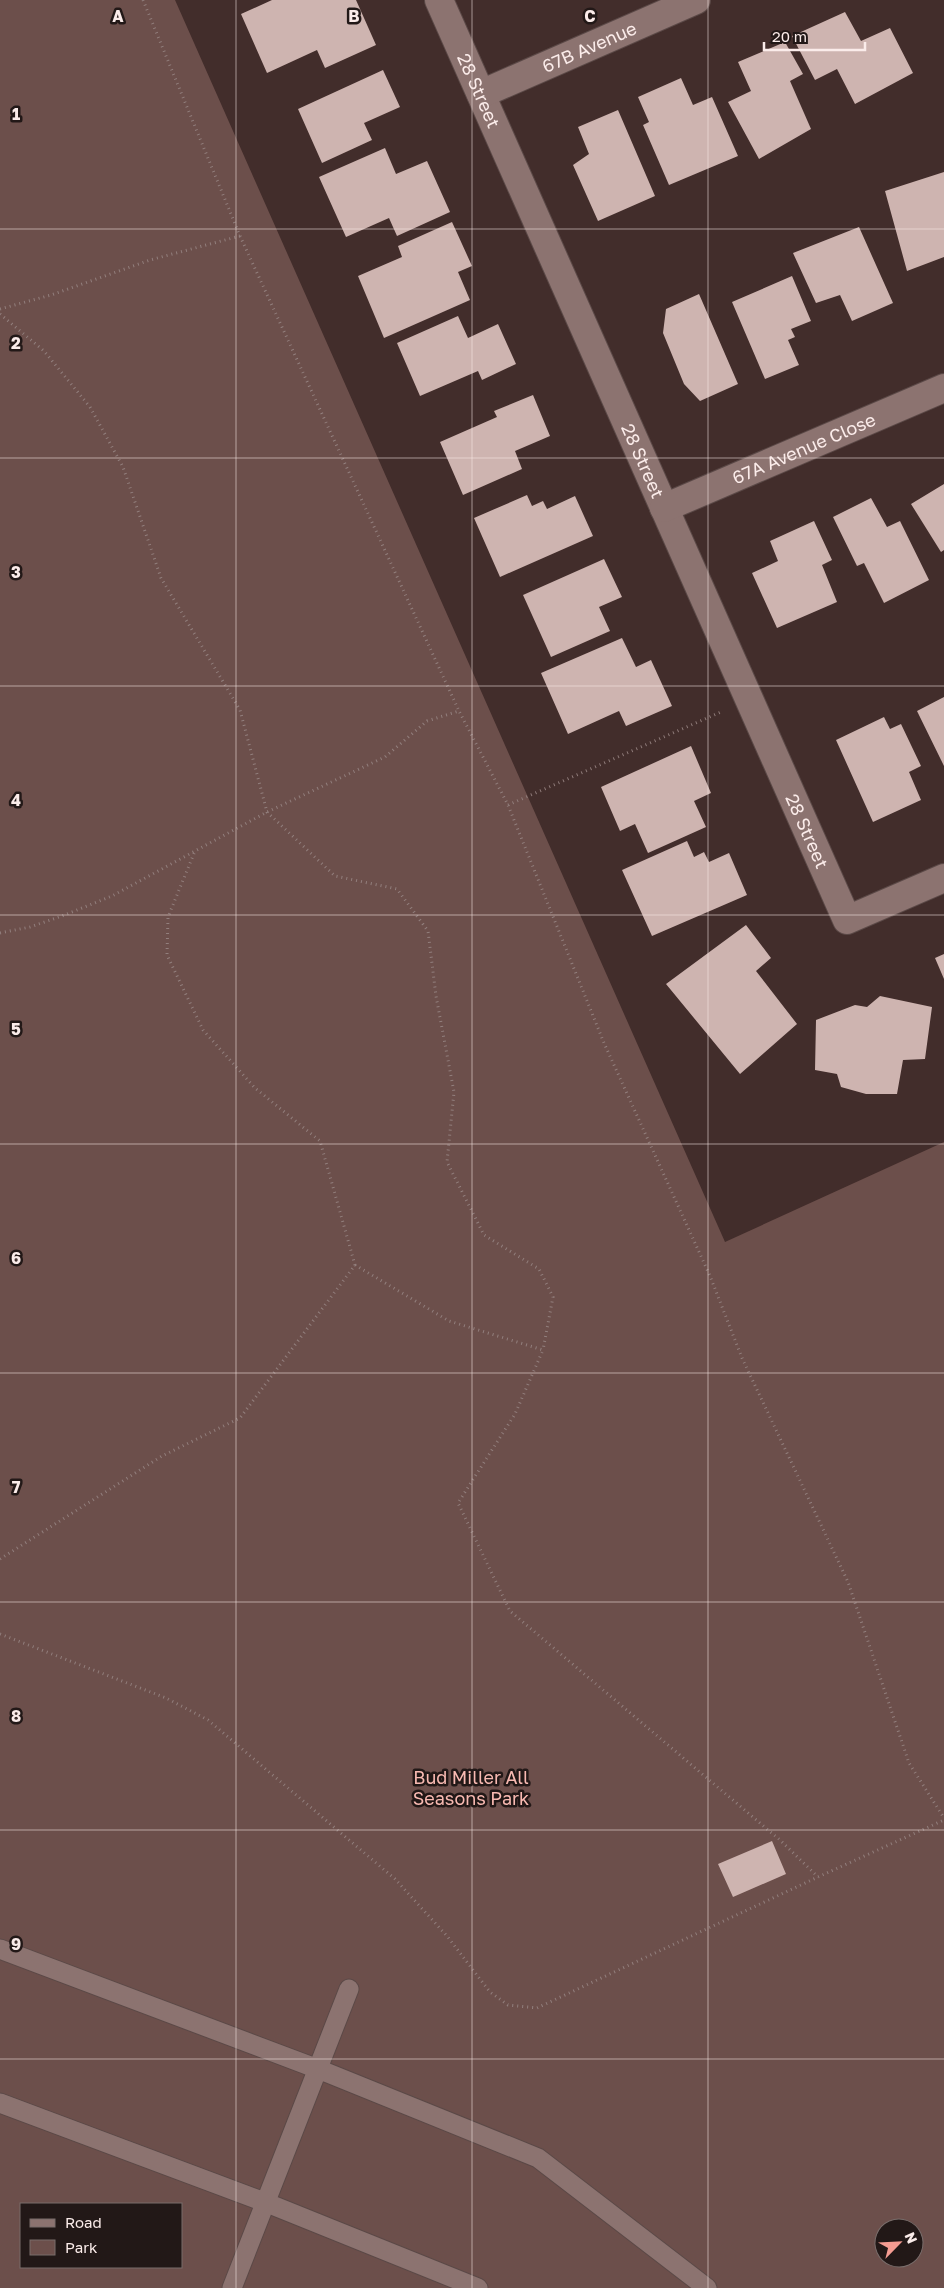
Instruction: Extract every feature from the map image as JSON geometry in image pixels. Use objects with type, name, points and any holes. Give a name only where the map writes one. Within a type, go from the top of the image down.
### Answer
[{"type":"street","name":"28 Street","points":[[439,0],[847,920],[944,878]]},
{"type":"street","name":"67B Avenue","points":[[481,94],[696,0]]},
{"type":"street","name":"67A Avenue Close","points":[[664,508],[944,388]]},
{"type":"lane","points":[[0,1949],[318,2069],[538,2158],[707,2288]]},
{"type":"lane","points":[[232,2288],[267,2202],[348,1989]]},
{"type":"lane","points":[[0,2103],[267,2202],[478,2288]]},
{"type":"path","points":[[0,1634],[166,1698],[208,1720],[395,1879],[447,1936],[490,1992],[508,2005],[537,2008],[944,1819],[909,1763],[848,1582],[742,1358],[710,1276],[604,1043],[508,805],[459,711],[240,236],[143,0]]},
{"type":"path","points":[[0,309],[51,295],[150,260],[240,236]]},
{"type":"path","points":[[0,314],[44,352],[90,407],[118,459],[161,578],[240,710],[267,812],[334,876],[397,889],[428,931],[436,996],[454,1092],[447,1162],[484,1235],[539,1269],[553,1297],[543,1350],[515,1414],[458,1503],[510,1611],[780,1840],[818,1876]]},
{"type":"path","points":[[0,933],[54,919],[112,896],[267,812],[385,756],[427,721],[459,711]]},
{"type":"path","points":[[508,805],[716,714]]},
{"type":"path","points":[[195,851],[168,917],[167,955],[203,1030],[255,1088],[320,1141],[355,1264],[449,1321],[543,1350]]},
{"type":"path","points":[[0,1559],[162,1456],[240,1418],[355,1264]]},
{"type":"green space","name":"Bud Miller All Seasons Park","points":[[0,0],[175,0],[725,1242],[944,1142],[944,2288],[0,2288]]},
{"type":"building","points":[[272,0],[356,0],[376,45],[325,68],[317,50],[267,73],[241,14]]},
{"type":"building","points":[[845,12],[861,41],[890,28],[913,73],[855,104],[837,69],[815,80],[792,36]]},
{"type":"building","points":[[785,42],[803,74],[790,81],[811,129],[759,159],[728,102],[751,91],[738,62]]},
{"type":"building","points":[[383,70],[400,107],[364,123],[372,140],[322,163],[298,109]]},
{"type":"building","points":[[681,78],[693,105],[712,97],[738,156],[669,185],[643,125],[649,122],[638,97]]},
{"type":"building","points":[[618,110],[655,196],[598,221],[573,165],[589,154],[578,127]]},
{"type":"building","points":[[385,148],[396,174],[427,161],[450,212],[397,236],[389,218],[346,237],[319,177]]},
{"type":"building","points":[[944,172],[944,257],[907,271],[885,191]]},
{"type":"building","points":[[452,222],[472,266],[458,272],[470,300],[384,338],[358,276],[402,257],[398,246]]},
{"type":"building","points":[[859,227],[893,303],[852,321],[840,295],[816,303],[793,253]]},
{"type":"building","points":[[792,276],[811,321],[791,329],[795,337],[788,340],[799,365],[765,379],[732,302]]},
{"type":"building","points":[[699,294],[738,384],[700,401],[684,384],[663,333],[666,309]]},
{"type":"building","points":[[458,316],[468,338],[498,324],[516,364],[482,380],[478,371],[420,396],[397,343]]},
{"type":"building","points":[[533,395],[550,436],[515,451],[522,469],[463,495],[440,442],[497,417],[494,411]]},
{"type":"building","points":[[944,484],[944,550],[941,552],[911,504]]},
{"type":"building","points":[[527,495],[532,506],[543,501],[547,509],[575,496],[593,536],[500,577],[474,518]]},
{"type":"building","points":[[871,498],[887,527],[900,521],[929,580],[884,603],[864,563],[857,566],[833,517]]},
{"type":"building","points":[[814,521],[832,560],[822,565],[837,602],[777,628],[752,573],[778,561],[770,541]]},
{"type":"building","points":[[604,559],[622,597],[599,607],[610,631],[551,657],[523,595]]},
{"type":"building","points":[[622,638],[636,667],[651,660],[672,706],[626,726],[619,711],[568,734],[541,673]]},
{"type":"building","points":[[944,697],[944,766],[917,711]]},
{"type":"building","points":[[884,717],[890,729],[901,724],[921,766],[909,772],[921,800],[873,822],[836,740]]},
{"type":"building","points":[[691,746],[711,793],[694,801],[706,827],[648,853],[635,824],[620,831],[601,787]]},
{"type":"building","points":[[687,841],[694,857],[704,852],[709,862],[729,853],[747,895],[652,936],[622,870]]},
{"type":"building","points":[[746,925],[771,958],[756,971],[797,1024],[740,1074],[666,984]]},
{"type":"building","points":[[944,954],[944,979],[935,958]]},
{"type":"building","points":[[880,996],[932,1007],[925,1059],[903,1060],[897,1094],[866,1094],[841,1087],[837,1074],[815,1070],[816,1020],[855,1005],[867,1007]]},
{"type":"building","points":[[772,1841],[786,1874],[733,1897],[718,1864]]}]
